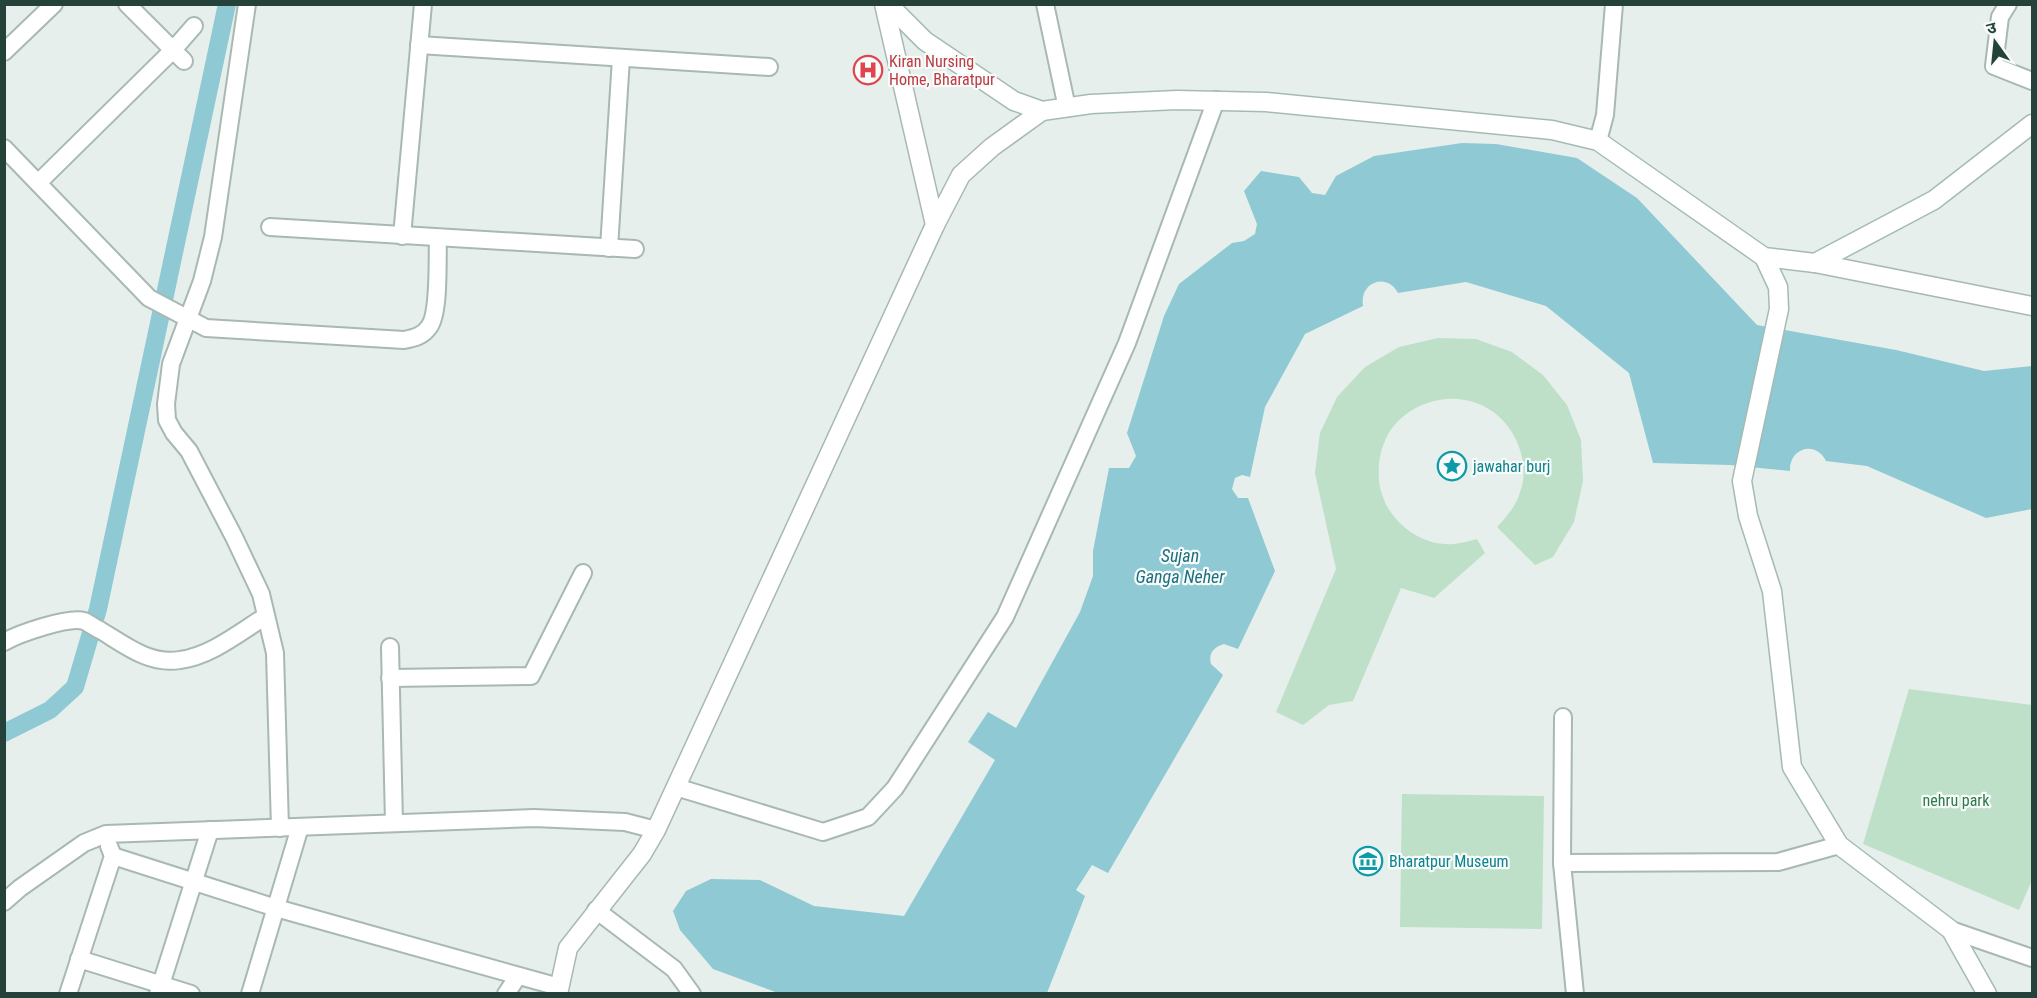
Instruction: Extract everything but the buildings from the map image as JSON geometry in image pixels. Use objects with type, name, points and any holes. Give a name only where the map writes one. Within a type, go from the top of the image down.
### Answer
[{"type":"main road","points":[[886,4],[925,40],[1014,101],[1042,111],[1091,104],[1216,100],[1266,102],[1552,130],[1598,141],[1764,257],[1815,263],[2032,306]]},
{"type":"main road","points":[[886,4],[935,225]]},
{"type":"main road","points":[[559,990],[568,948],[642,854],[656,830],[935,225],[961,176],[992,147],[1042,111]]},
{"type":"main road","points":[[1815,263],[1934,200],[2032,124]]},
{"type":"main road","points":[[1764,257],[1778,287],[1779,309],[1743,481],[1748,516],[1772,591],[1792,767],[1839,845],[1951,930],[1987,993]]},
{"type":"street","points":[[4,52],[54,4]]},
{"type":"street","points":[[127,4],[178,55]]},
{"type":"street","points":[[248,4],[213,237],[202,281],[171,364],[166,396],[167,420],[174,433],[189,451],[261,594],[275,653],[280,828]]},
{"type":"street","points":[[402,236],[423,4]]},
{"type":"street","points":[[1045,4],[1067,108]]},
{"type":"street","points":[[1598,141],[1605,115],[1614,4]]},
{"type":"street","points":[[2008,4],[2000,16],[1994,66],[2032,81]]},
{"type":"street","points":[[38,183],[178,55],[194,26]]},
{"type":"street","points":[[419,45],[769,68]]},
{"type":"street","points":[[609,248],[621,58]]},
{"type":"street","points":[[676,787],[823,831],[868,817],[895,788],[1005,617],[1127,343],[1216,100]]},
{"type":"street","points":[[4,148],[149,298],[206,328],[404,340],[418,336],[429,327],[435,315],[438,238]]},
{"type":"street","points":[[270,227],[635,249]]},
{"type":"street","points":[[390,678],[531,676],[583,573]]},
{"type":"street","points":[[4,642],[59,623],[83,620],[138,654],[155,660],[178,661],[198,657],[266,616]]},
{"type":"street","points":[[390,647],[394,823]]},
{"type":"street","points":[[1563,717],[1562,863],[1575,993]]},
{"type":"street","points":[[4,902],[84,843],[106,834],[534,818],[625,822],[656,830]]},
{"type":"street","points":[[250,993],[300,827]]},
{"type":"street","points":[[160,989],[210,830]]},
{"type":"street","points":[[68,993],[113,856],[106,834]]},
{"type":"street","points":[[1562,863],[1778,862],[1839,845]]},
{"type":"street","points":[[113,856],[276,908],[518,976],[559,990]]},
{"type":"street","points":[[596,910],[674,969],[692,993]]},
{"type":"street","points":[[1951,930],[2032,958]]},
{"type":"street","points":[[80,959],[160,989],[191,993]]},
{"type":"street","points":[[506,993],[518,976]]},
{"type":"green space","points":[[1438,338],[1476,339],[1512,352],[1543,375],[1567,405],[1581,440],[1583,481],[1574,522],[1553,557],[1535,565],[1497,527],[1517,500],[1524,476],[1521,453],[1503,420],[1489,409],[1474,402],[1457,399],[1439,400],[1422,405],[1405,415],[1387,436],[1379,461],[1379,480],[1387,506],[1394,517],[1415,535],[1440,544],[1454,544],[1477,539],[1485,553],[1434,598],[1401,588],[1353,701],[1329,705],[1303,725],[1276,712],[1336,569],[1315,473],[1320,433],[1337,397],[1365,367],[1399,347]]},
{"type":"green space","name":"nehru park","points":[[1909,689],[2032,705],[2032,880],[2019,910],[1863,844]]},
{"type":"green space","points":[[1402,794],[1544,796],[1542,929],[1400,927]]},
{"type":"water","name":"Sujan Ganga Neher","points":[[1462,143],[1496,144],[1577,158],[1637,198],[1757,325],[1896,350],[1984,371],[2032,366],[2032,509],[1986,518],[1867,466],[1826,461],[1822,454],[1810,449],[1798,452],[1791,463],[1790,471],[1730,465],[1653,463],[1629,373],[1546,306],[1466,282],[1398,293],[1387,283],[1375,283],[1365,291],[1363,306],[1305,334],[1265,407],[1250,477],[1242,475],[1235,478],[1232,489],[1238,498],[1248,498],[1275,571],[1238,649],[1224,644],[1217,647],[1211,654],[1211,664],[1223,675],[1108,873],[1092,865],[1076,890],[1085,896],[1047,993],[778,993],[713,969],[680,930],[673,911],[686,891],[711,879],[760,880],[814,906],[904,916],[995,760],[968,742],[988,712],[1016,728],[1080,612],[1093,576],[1093,551],[1109,468],[1129,468],[1136,456],[1127,433],[1164,316],[1179,284],[1232,243],[1244,241],[1255,234],[1257,224],[1244,191],[1261,171],[1299,177],[1312,193],[1325,195],[1336,176],[1374,156]]},
{"type":"waterway","points":[[4,733],[50,710],[75,687],[98,609],[227,4]]},
{"type":"place","name":"Kiran Nursing Home, Bharatpur","points":[[868,70]]},
{"type":"place","name":"jawahar burj","points":[[1452,466]]},
{"type":"place","name":"Bharatpur Museum","points":[[1368,861]]}]
